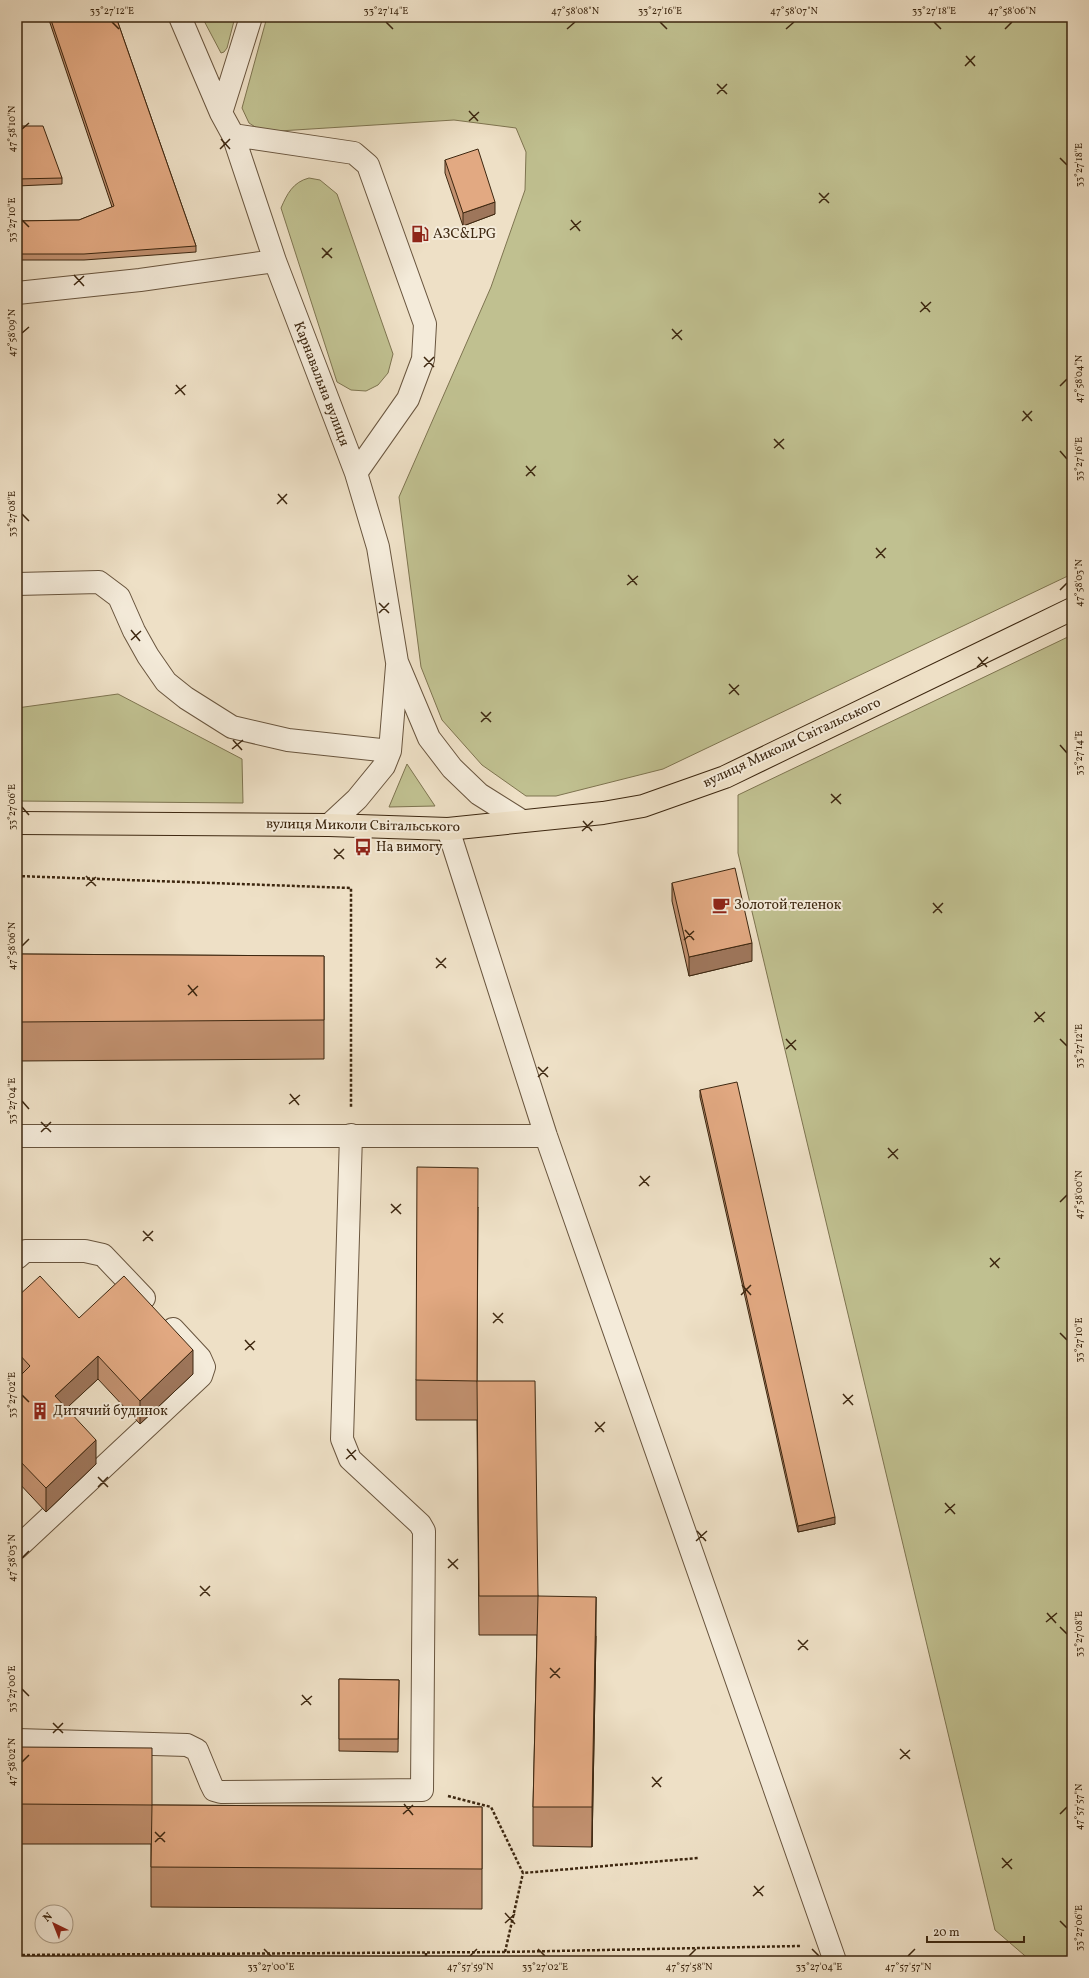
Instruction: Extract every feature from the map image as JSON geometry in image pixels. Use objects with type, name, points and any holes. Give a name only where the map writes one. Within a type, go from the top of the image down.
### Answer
[{"type":"main road","name":"вулиця Миколи Світальського","points":[[17,823],[329,825],[448,828],[603,813],[643,806],[725,777],[1072,609]]},
{"type":"street","name":"Карнавальна вулиця","points":[[180,17],[221,113],[233,134],[275,261],[356,473],[378,547],[397,662]]},
{"type":"street","points":[[221,113],[251,17]]},
{"type":"street","points":[[233,134],[354,153],[368,166],[371,173],[425,324],[424,359],[408,400],[356,473]]},
{"type":"street","points":[[17,293],[140,280],[275,261]]},
{"type":"street","points":[[17,584],[99,582],[118,596],[138,637],[166,682],[186,698],[232,727],[288,740],[390,751]]},
{"type":"street","points":[[329,825],[357,798],[384,766],[390,751],[397,662]]},
{"type":"street","points":[[397,662],[429,738],[452,768],[479,794],[522,821]]},
{"type":"street","points":[[448,828],[546,1136],[833,1954]]},
{"type":"street","points":[[17,1740],[187,1745],[198,1750],[214,1790],[220,1792],[422,1790],[424,1531],[420,1524],[350,1459],[342,1438],[350,1135]]},
{"type":"street","points":[[17,1136],[546,1136]]},
{"type":"street","points":[[17,1258],[26,1251],[85,1251],[103,1256],[200,1358],[204,1367],[201,1376],[17,1548]]},
{"type":"path","points":[[17,876],[350,888],[350,1135]]},
{"type":"path","points":[[422,1790],[490,1807],[523,1873],[505,1952]]},
{"type":"path","points":[[523,1873],[698,1858]]},
{"type":"path","points":[[17,1955],[426,1952],[833,1954]]},
{"type":"path","points":[[426,1952],[426,1961]]},
{"type":"green space","points":[[202,17],[235,17],[227,48],[224,52],[221,53]]},
{"type":"green space","points":[[267,17],[1072,17],[1072,574],[663,769],[556,796],[526,796],[482,765],[442,720],[421,667],[399,497],[491,287],[525,190],[526,152],[516,128],[454,120],[263,132],[249,123],[242,108]]},
{"type":"green space","points":[[309,178],[320,180],[337,194],[393,354],[388,373],[378,385],[366,391],[351,390],[337,382],[281,208],[291,189],[299,182]]},
{"type":"green space","points":[[1072,635],[1072,1961],[1031,1961],[995,1930],[738,853],[738,795]]},
{"type":"green space","points":[[118,694],[242,759],[243,803],[17,801],[17,708]]},
{"type":"green space","points":[[407,764],[435,806],[389,807]]},
{"type":"building","points":[[50,17],[116,17],[196,246],[84,254],[17,254],[17,221],[79,220],[114,206]]},
{"type":"building","points":[[17,126],[43,126],[62,178],[17,179]]},
{"type":"building","points":[[478,149],[495,202],[463,213],[445,160]]},
{"type":"building","points":[[735,868],[752,943],[689,957],[672,883]]},
{"type":"building","points":[[17,954],[324,956],[324,1020],[17,1022]]},
{"type":"building","points":[[737,1082],[835,1517],[798,1526],[700,1090]]},
{"type":"building","points":[[417,1167],[478,1168],[477,1381],[416,1380]]},
{"type":"building","name":"Дитячий будинок","points":[[40,1276],[79,1318],[124,1276],[193,1350],[140,1401],[98,1356],[55,1396],[96,1440],[46,1488],[17,1458],[17,1379],[30,1366],[17,1352],[17,1297]]},
{"type":"building","points":[[477,1381],[535,1381],[538,1596],[479,1596]]},
{"type":"building","points":[[538,1596],[596,1597],[592,1807],[533,1807]]},
{"type":"building","points":[[339,1679],[399,1680],[398,1739],[339,1739]]},
{"type":"building","points":[[17,1747],[152,1748],[152,1805],[17,1804]]},
{"type":"building","points":[[152,1805],[482,1807],[482,1869],[151,1867]]},
{"type":"place","name":"АЗС&LPG","points":[[420,234]]},
{"type":"place","name":"На вимогу","points":[[363,847]]},
{"type":"place","name":"Золотой теленок","points":[[721,905]]},
{"type":"place","name":"Дитячий будинок","points":[[40,1411]]}]
